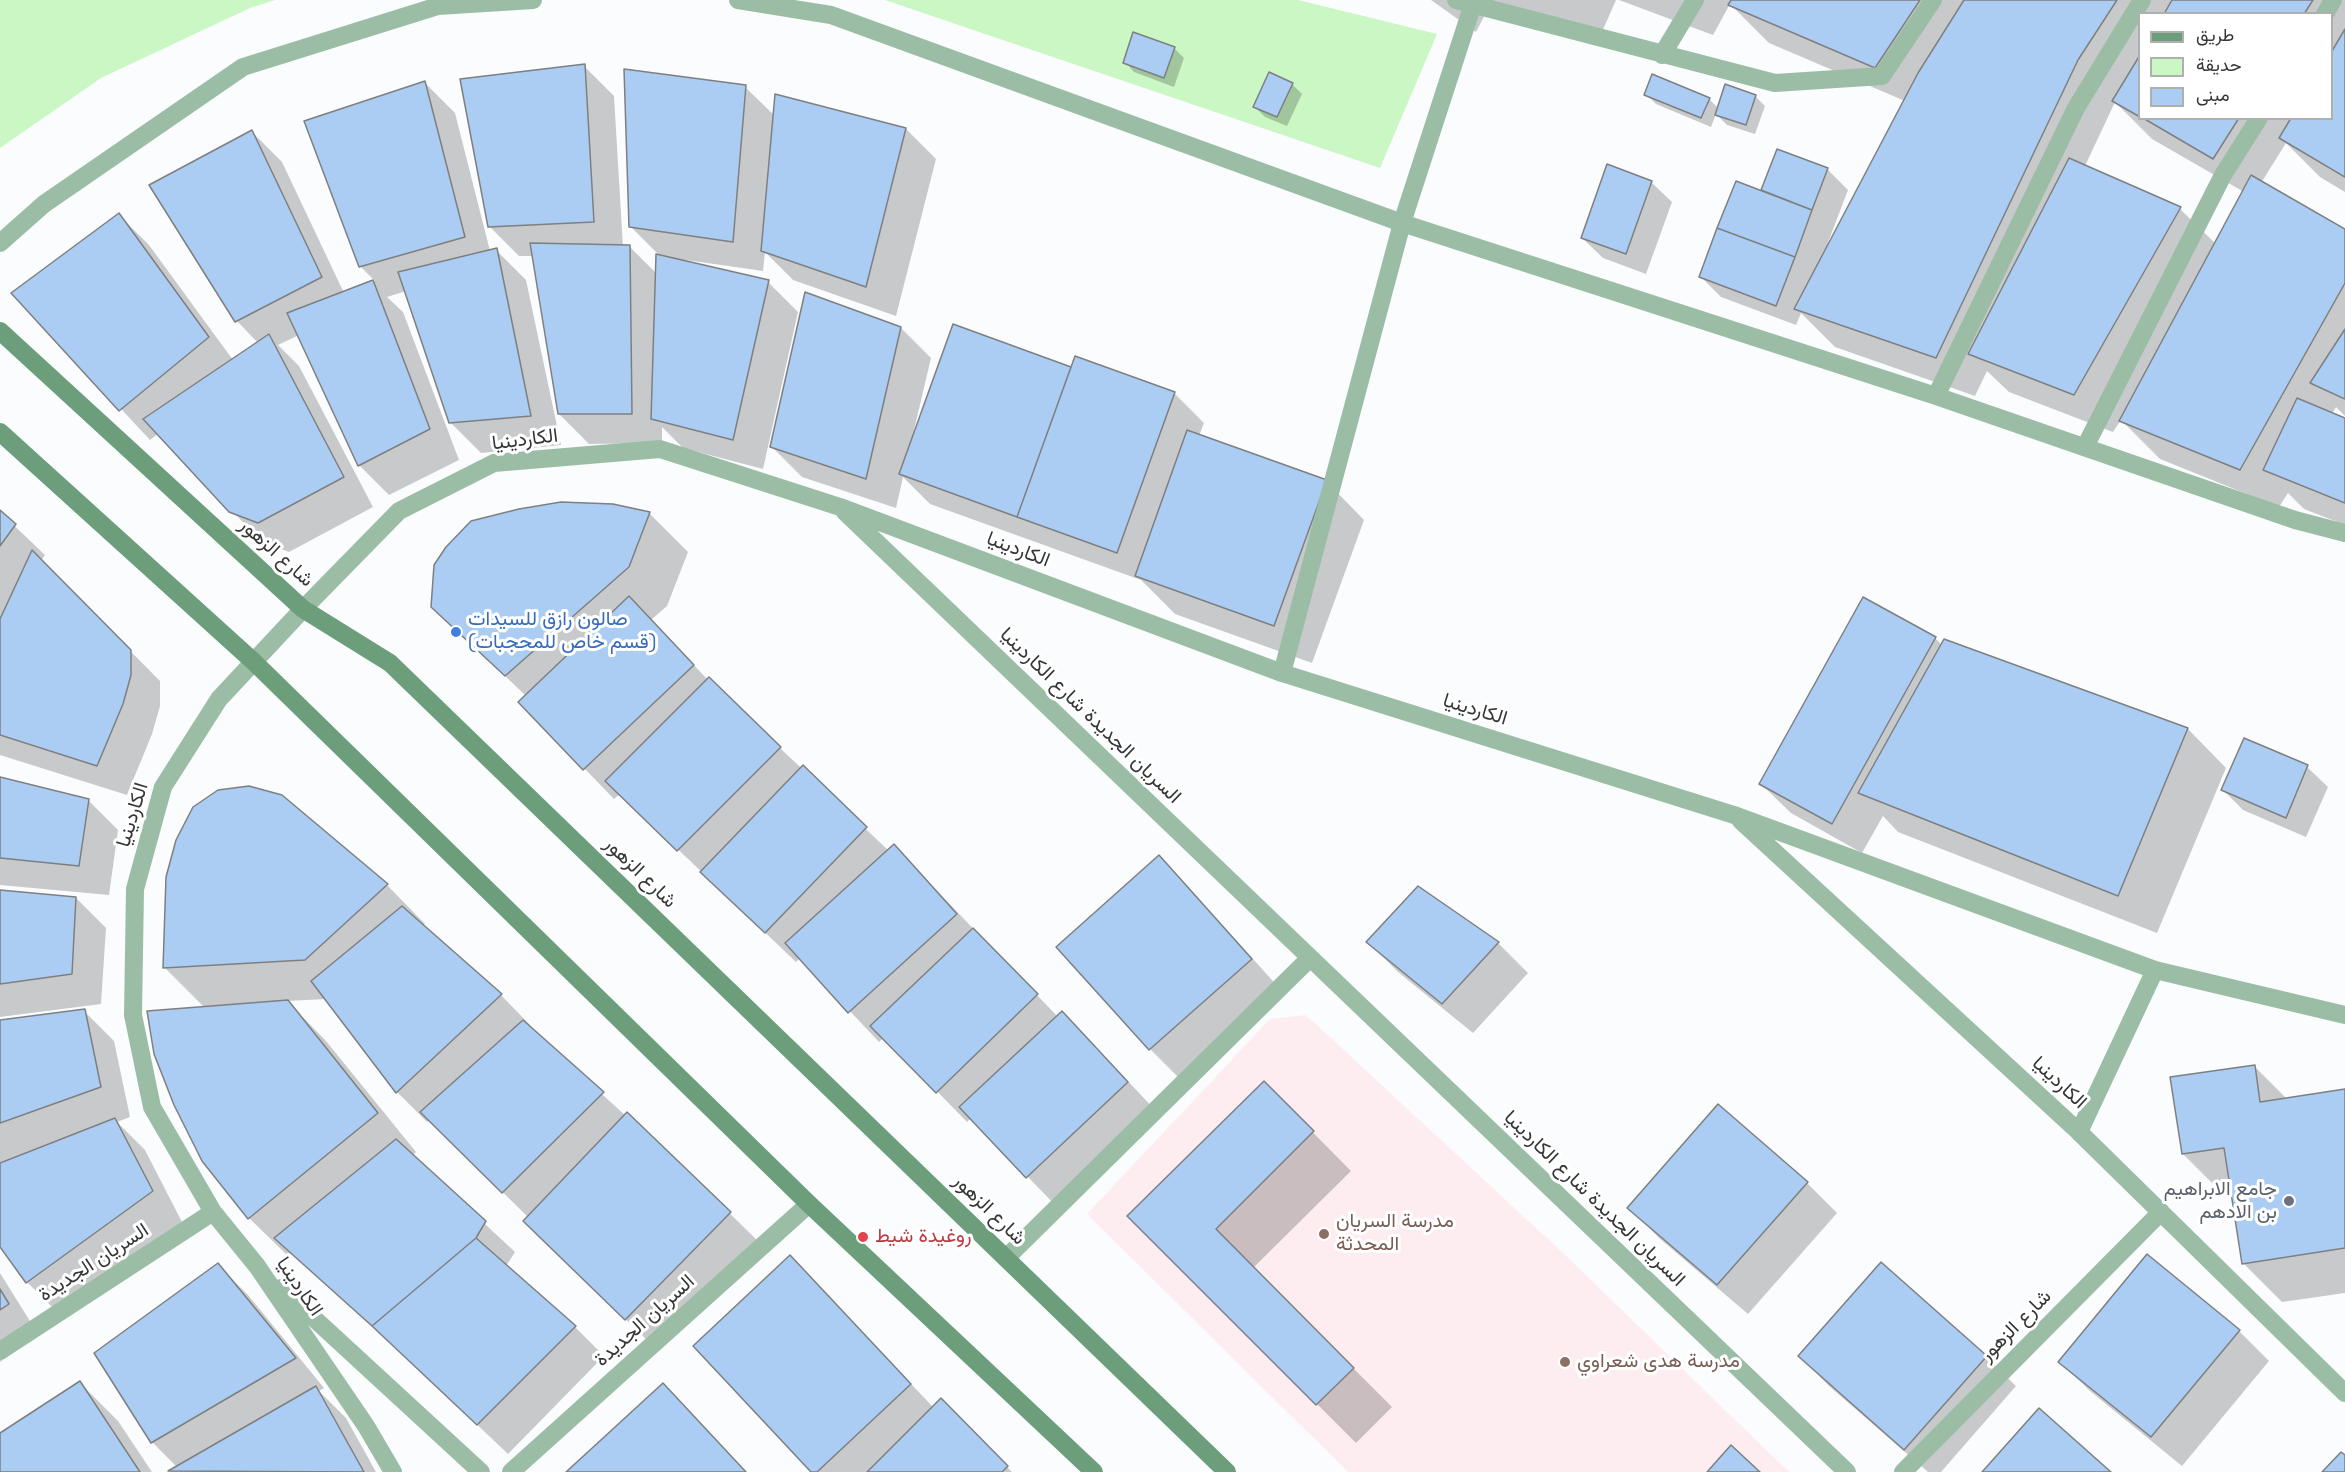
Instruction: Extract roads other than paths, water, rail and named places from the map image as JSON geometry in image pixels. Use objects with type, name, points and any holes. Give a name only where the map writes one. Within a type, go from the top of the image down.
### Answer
[{"type":"street","points":[[0,243],[44,204],[243,67],[438,6],[533,0]]},
{"type":"street","points":[[738,0],[831,15],[1402,223],[1936,396],[2295,520],[2345,533]]},
{"type":"street","points":[[1662,55],[1695,0]]},
{"type":"street","points":[[1282,673],[1402,223],[1464,2],[1775,83],[1882,76],[1933,0]]},
{"type":"street","points":[[1936,396],[2076,108],[2142,0]]},
{"type":"street","points":[[2085,447],[2223,175],[2258,120]]},
{"type":"street","name":"شارع الزهور","points":[[0,331],[303,609],[390,663],[1227,1472]]},
{"type":"street","points":[[0,432],[254,662],[809,1204],[1094,1472]]},
{"type":"street","name":"الكاردينيا","points":[[393,1472],[366,1426],[257,1266],[213,1212],[152,1107],[133,1016],[135,889],[163,787],[219,699],[399,510],[494,463],[660,449],[840,507],[1282,673],[1734,815],[2155,970],[2345,1015]]},
{"type":"street","name":"السريان الجديدة شارع الكاردينيا","points":[[840,507],[1847,1472]]},
{"type":"street","name":"الكاردينيا","points":[[1734,815],[2079,1132],[2345,1393]]},
{"type":"street","points":[[1006,1258],[1310,958]]},
{"type":"street","points":[[2079,1132],[2155,970]]},
{"type":"street","name":"السريان الجديدة","points":[[511,1472],[809,1204]]},
{"type":"street","name":"السريان الجديدة","points":[[0,1351],[213,1212]]},
{"type":"street","name":"شارع الزهور","points":[[1903,1472],[2161,1212]]},
{"type":"street","points":[[257,1266],[481,1472]]},
{"type":"place","name":"صالون رازق للسيدات (قسم خاص للمحجبات)","points":[[456,632]]},
{"type":"place","name":"جامع الابراهيم بن الادهم","points":[[2289,1201]]},
{"type":"place","name":"مدرسة السريان المحدثة","points":[[1324,1234]]},
{"type":"place","name":"روغيدة شيط","points":[[863,1237]]},
{"type":"place","name":"مدرسة هدى شعراوي","points":[[1565,1362]]}]
